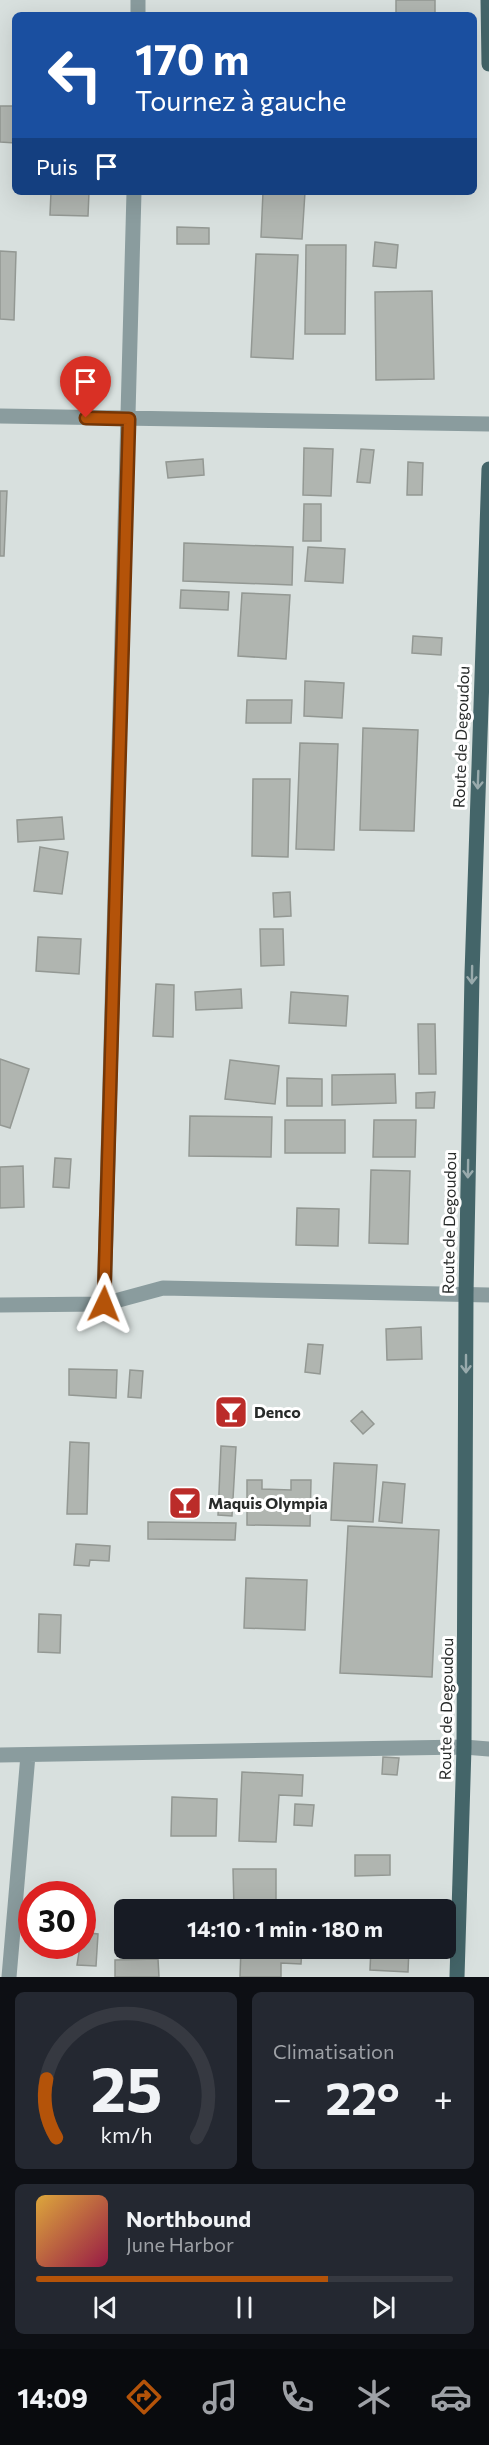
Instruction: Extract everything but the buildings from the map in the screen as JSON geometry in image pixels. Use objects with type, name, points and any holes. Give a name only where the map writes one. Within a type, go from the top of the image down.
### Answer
[{"type":"main road","points":[[488,0],[489,64]]},
{"type":"main road","name":"Route de Degoudou","points":[[457,1977],[464,1747],[466,1294],[472,962],[489,469]]},
{"type":"street","points":[[104,1304],[134,195]]},
{"type":"street","points":[[0,416],[489,424]]},
{"type":"street","points":[[0,1305],[104,1304],[163,1288],[489,1295]]},
{"type":"street","points":[[0,1755],[464,1747],[489,1749]]},
{"type":"street","points":[[9,1977],[28,1755]]},
{"type":"place","name":"Denco","points":[[231,1412]]},
{"type":"place","name":"Maquis Olympia","points":[[185,1503]]},
{"type":"route","points":[[86,418],[129,419],[104,1304]]}]
